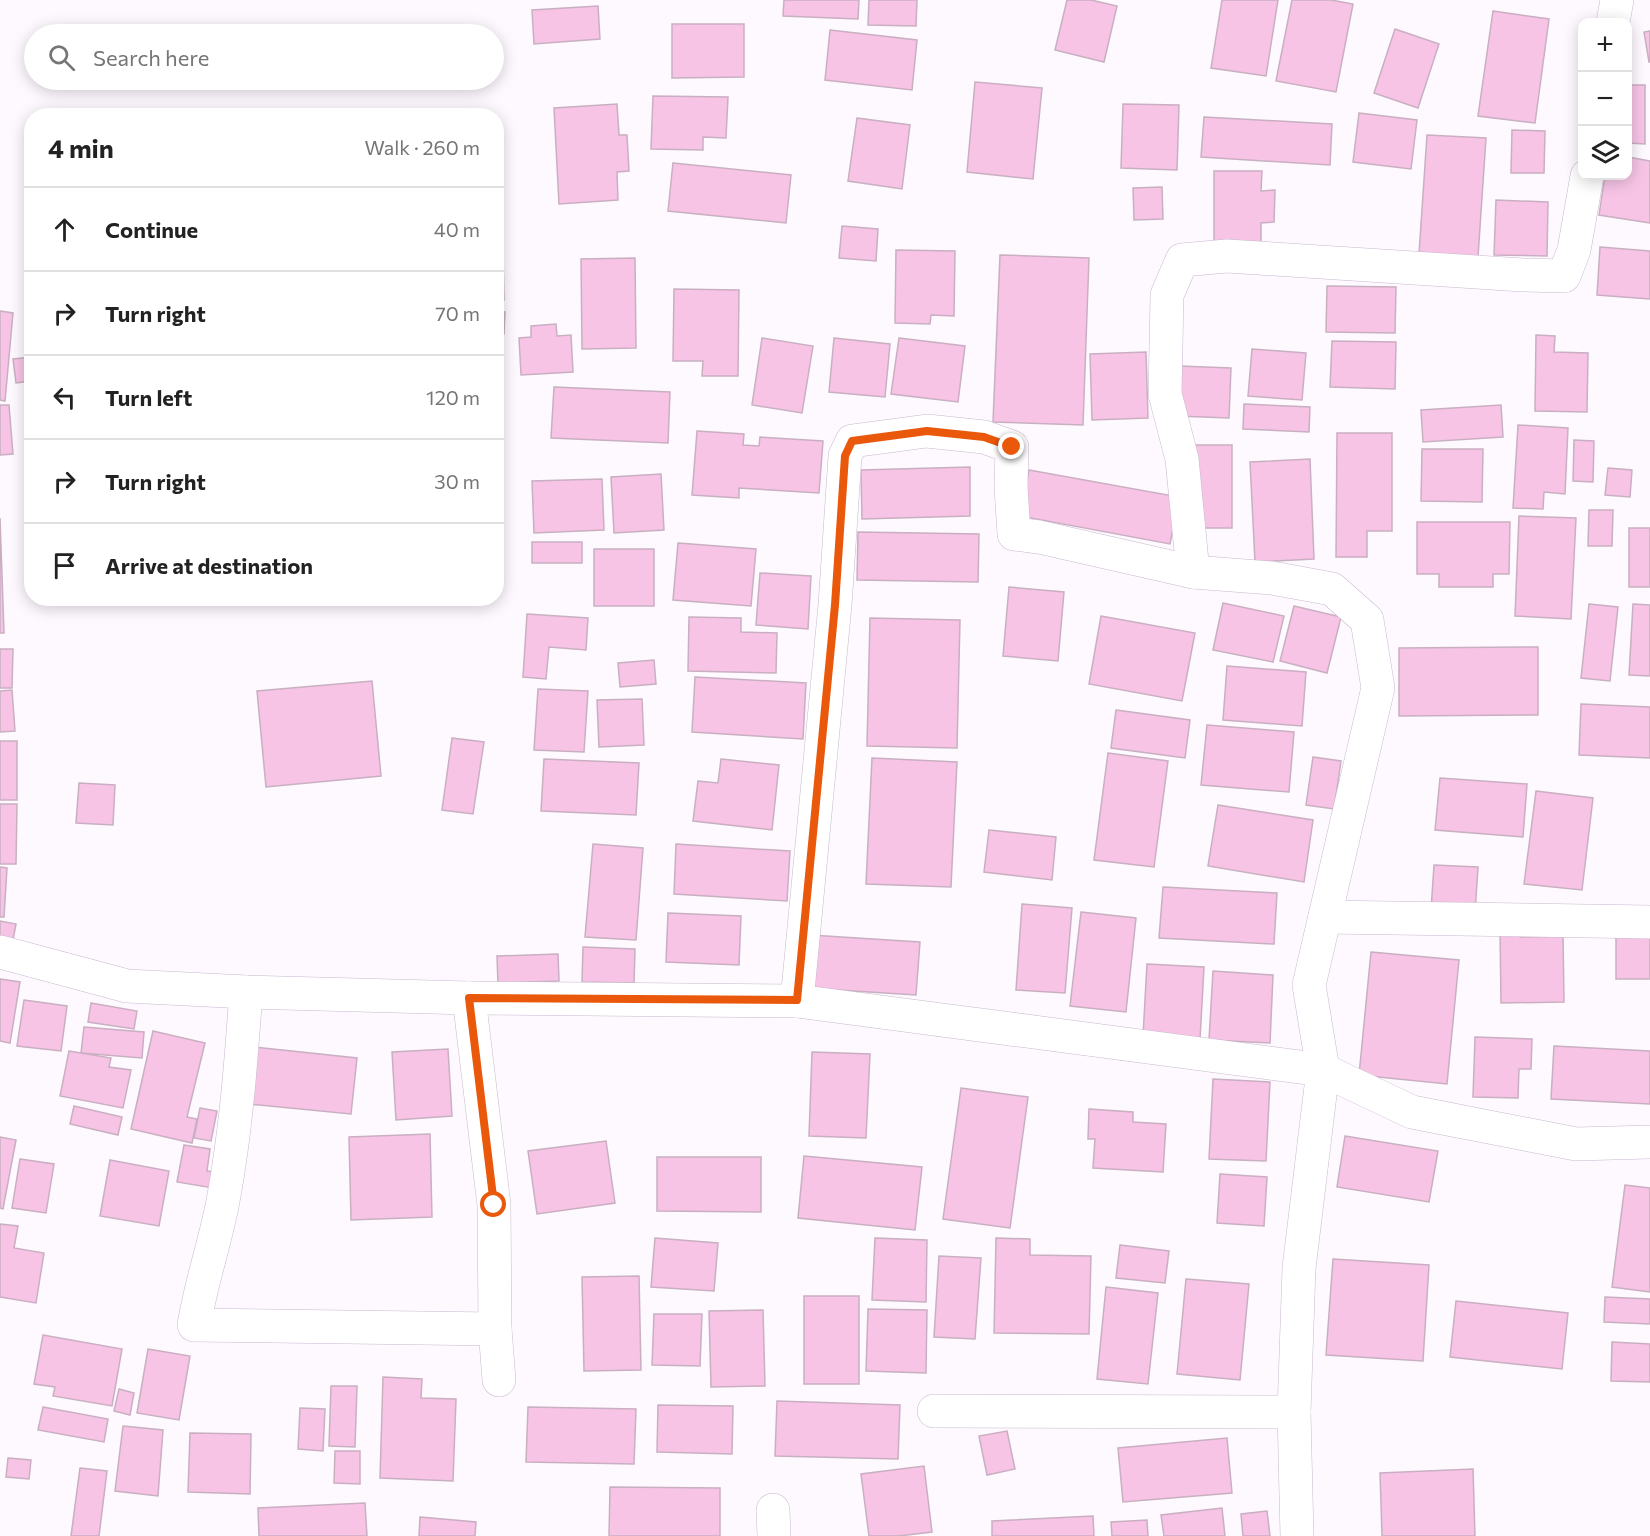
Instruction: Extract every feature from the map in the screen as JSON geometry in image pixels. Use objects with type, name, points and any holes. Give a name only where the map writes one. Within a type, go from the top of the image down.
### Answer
[{"type":"street","points":[[1614,18],[1617,0]]},
{"type":"street","points":[[1193,572],[1182,459],[1165,394],[1167,295],[1182,260],[1227,256],[1564,276],[1574,250],[1586,180]]},
{"type":"street","points":[[797,1000],[835,605],[845,456],[852,441],[927,431],[984,437],[1012,447],[1011,487],[1014,534],[1039,537],[1193,572],[1272,578],[1332,589],[1367,620],[1378,688],[1309,985],[1323,1070],[1299,1269],[1294,1412],[1297,1536]]},
{"type":"street","points":[[1325,917],[1650,922]]},
{"type":"street","points":[[0,952],[127,986],[246,992],[469,998],[797,1000],[1323,1070],[1412,1112],[1576,1144],[1650,1142]]},
{"type":"street","points":[[246,992],[236,1125],[223,1203],[200,1288],[194,1325],[495,1329]]},
{"type":"street","points":[[469,998],[494,1205],[495,1329],[499,1380]]},
{"type":"street","points":[[934,1411],[1294,1412]]},
{"type":"building","points":[[784,0],[859,0],[858,19],[783,16]]},
{"type":"building","points":[[869,0],[917,0],[916,26],[868,25]]},
{"type":"building","points":[[1067,0],[1091,0],[1117,6],[1104,62],[1055,50]]},
{"type":"building","points":[[1222,0],[1278,0],[1266,76],[1211,68]]},
{"type":"building","points":[[1292,0],[1331,0],[1353,4],[1336,92],[1276,81]]},
{"type":"building","points":[[598,6],[600,39],[534,44],[532,10]]},
{"type":"building","points":[[1493,11],[1549,19],[1535,123],[1478,116]]},
{"type":"building","points":[[672,24],[744,24],[744,77],[672,78]]},
{"type":"building","points":[[1395,29],[1439,44],[1418,108],[1374,93]]},
{"type":"building","points":[[830,30],[917,40],[912,90],[825,80]]},
{"type":"building","points":[[1650,31],[1650,62],[1649,62],[1644,32]]},
{"type":"building","points":[[975,82],[1042,88],[1033,179],[967,172]]},
{"type":"building","points":[[1632,85],[1645,85],[1645,144],[1632,143]]},
{"type":"building","points":[[653,96],[728,97],[726,138],[703,137],[703,150],[651,149]]},
{"type":"building","points":[[617,104],[619,135],[627,135],[629,171],[617,172],[618,200],[559,204],[554,108]]},
{"type":"building","points":[[1123,104],[1179,105],[1177,170],[1121,168]]},
{"type":"building","points":[[1359,113],[1417,120],[1411,169],[1353,162]]},
{"type":"building","points":[[1204,117],[1332,124],[1330,165],[1201,157]]},
{"type":"building","points":[[857,118],[910,125],[902,189],[848,181]]},
{"type":"building","points":[[1512,130],[1545,131],[1544,173],[1511,173]]},
{"type":"building","points":[[1427,135],[1486,138],[1478,257],[1419,254]]},
{"type":"building","points":[[1632,158],[1650,161],[1650,223],[1599,215],[1604,180],[1632,180]]},
{"type":"building","points":[[673,163],[791,175],[786,223],[668,211]]},
{"type":"building","points":[[1214,171],[1262,171],[1261,191],[1275,190],[1274,222],[1261,223],[1261,244],[1214,243]]},
{"type":"building","points":[[1162,187],[1163,219],[1134,220],[1133,188]]},
{"type":"building","points":[[1496,200],[1548,202],[1547,256],[1494,255]]},
{"type":"building","points":[[842,226],[878,229],[876,261],[839,258]]},
{"type":"building","points":[[1600,247],[1650,251],[1650,299],[1597,295]]},
{"type":"building","points":[[896,250],[955,251],[954,316],[931,315],[930,324],[895,323]]},
{"type":"building","points":[[1000,255],[1089,258],[1083,425],[993,422]]},
{"type":"building","points":[[635,258],[636,348],[582,349],[581,259]]},
{"type":"building","points":[[1327,286],[1396,287],[1395,333],[1326,332]]},
{"type":"building","points":[[674,289],[739,290],[738,376],[702,376],[703,361],[673,361]]},
{"type":"building","points":[[0,311],[13,313],[5,401],[0,400]]},
{"type":"building","points":[[556,324],[557,336],[571,335],[573,372],[521,375],[519,338],[531,337],[531,326]]},
{"type":"building","points":[[1536,335],[1555,336],[1554,352],[1588,353],[1587,412],[1535,411]]},
{"type":"building","points":[[762,338],[813,346],[802,413],[752,405]]},
{"type":"building","points":[[834,338],[890,344],[885,397],[829,392]]},
{"type":"building","points":[[899,338],[965,346],[958,402],[891,394]]},
{"type":"building","points":[[1332,341],[1396,342],[1395,389],[1330,387]]},
{"type":"building","points":[[1252,349],[1306,353],[1302,400],[1248,396]]},
{"type":"building","points":[[1146,352],[1148,418],[1092,420],[1090,354]]},
{"type":"building","points":[[24,358],[24,382],[16,383],[13,359]]},
{"type":"building","points":[[1179,366],[1231,368],[1229,418],[1177,416]]},
{"type":"building","points":[[554,387],[670,392],[668,443],[551,438]]},
{"type":"building","points":[[1244,404],[1310,407],[1309,432],[1243,429]]},
{"type":"building","points":[[0,405],[9,405],[13,454],[0,455]]},
{"type":"building","points":[[1501,405],[1503,437],[1423,442],[1421,410]]},
{"type":"building","points":[[1518,425],[1568,428],[1565,494],[1544,492],[1543,509],[1513,508]]},
{"type":"building","points":[[697,431],[744,434],[743,445],[759,446],[760,437],[823,441],[819,493],[739,488],[739,498],[692,495]]},
{"type":"building","points":[[1337,433],[1392,433],[1392,531],[1367,531],[1367,557],[1336,557]]},
{"type":"building","points":[[1574,440],[1594,441],[1593,482],[1573,481]]},
{"type":"building","points":[[1191,445],[1232,445],[1232,528],[1191,528]]},
{"type":"building","points":[[1422,449],[1483,449],[1482,502],[1421,501]]},
{"type":"building","points":[[1310,459],[1314,559],[1255,562],[1250,462]]},
{"type":"building","points":[[970,467],[970,516],[862,519],[861,470]]},
{"type":"building","points":[[1608,468],[1632,470],[1630,497],[1605,495]]},
{"type":"building","points":[[1029,470],[1179,497],[1170,544],[1020,516]]},
{"type":"building","points":[[661,474],[664,530],[614,533],[611,477]]},
{"type":"building","points":[[602,479],[604,530],[534,533],[532,481]]},
{"type":"building","points":[[1589,510],[1613,510],[1612,546],[1588,546]]},
{"type":"building","points":[[1519,516],[1576,518],[1571,619],[1515,616]]},
{"type":"building","points":[[0,518],[4,633],[0,633]]},
{"type":"building","points":[[1417,522],[1510,522],[1509,574],[1493,574],[1493,587],[1439,587],[1439,574],[1417,574]]},
{"type":"building","points":[[1629,528],[1650,528],[1650,587],[1629,587]]},
{"type":"building","points":[[858,532],[979,534],[978,582],[857,580]]},
{"type":"building","points":[[532,542],[582,542],[582,563],[532,563]]},
{"type":"building","points":[[678,543],[756,549],[751,606],[673,600]]},
{"type":"building","points":[[594,549],[654,549],[654,606],[594,606]]},
{"type":"building","points":[[760,573],[811,576],[808,629],[756,625]]},
{"type":"building","points":[[1009,587],[1064,592],[1058,661],[1003,656]]},
{"type":"building","points":[[1223,603],[1284,616],[1273,662],[1213,650]]},
{"type":"building","points":[[1589,604],[1618,607],[1610,681],[1581,678]]},
{"type":"building","points":[[1633,604],[1650,605],[1650,676],[1629,675]]},
{"type":"building","points":[[1294,606],[1341,617],[1327,673],[1280,661]]},
{"type":"building","points":[[527,614],[588,618],[586,650],[549,647],[546,679],[523,677]]},
{"type":"building","points":[[1101,616],[1195,633],[1182,701],[1089,684]]},
{"type":"building","points":[[689,617],[741,618],[741,632],[777,633],[776,673],[688,671]]},
{"type":"building","points":[[870,618],[960,620],[957,748],[867,746]]},
{"type":"building","points":[[1538,647],[1538,715],[1399,716],[1399,648]]},
{"type":"building","points":[[0,649],[13,649],[12,688],[0,688]]},
{"type":"building","points":[[654,660],[656,684],[620,687],[618,663]]},
{"type":"building","points":[[1227,666],[1306,672],[1302,726],[1223,720]]},
{"type":"building","points":[[695,677],[806,683],[803,739],[692,732]]},
{"type":"building","points":[[372,681],[381,776],[266,787],[257,691]]},
{"type":"building","points":[[538,689],[588,691],[584,752],[534,750]]},
{"type":"building","points":[[12,690],[15,731],[0,732],[0,691]]},
{"type":"building","points":[[642,699],[644,745],[599,747],[597,700]]},
{"type":"building","points":[[1581,704],[1650,707],[1650,758],[1579,755]]},
{"type":"building","points":[[1116,710],[1190,720],[1185,758],[1111,748]]},
{"type":"building","points":[[1207,725],[1294,732],[1289,792],[1201,785]]},
{"type":"building","points":[[452,738],[484,742],[473,814],[442,810]]},
{"type":"building","points":[[0,741],[17,741],[17,800],[0,800]]},
{"type":"building","points":[[1108,753],[1168,761],[1154,867],[1094,860]]},
{"type":"building","points":[[1313,757],[1341,761],[1334,809],[1306,805]]},
{"type":"building","points":[[872,758],[957,762],[951,887],[866,884]]},
{"type":"building","points":[[544,759],[639,763],[636,815],[541,811]]},
{"type":"building","points":[[721,759],[779,765],[772,830],[693,821],[698,781],[718,783]]},
{"type":"building","points":[[1440,778],[1527,784],[1523,837],[1435,830]]},
{"type":"building","points":[[79,783],[115,785],[113,825],[76,823]]},
{"type":"building","points":[[1536,791],[1593,798],[1582,890],[1524,884]]},
{"type":"building","points":[[0,804],[17,804],[16,864],[0,864]]},
{"type":"building","points":[[1218,805],[1313,820],[1304,882],[1208,866]]},
{"type":"building","points":[[989,830],[1056,837],[1052,880],[984,872]]},
{"type":"building","points":[[593,844],[643,848],[636,940],[585,937]]},
{"type":"building","points":[[676,844],[790,851],[787,901],[674,894]]},
{"type":"building","points":[[1434,865],[1478,867],[1475,913],[1431,910]]},
{"type":"building","points":[[0,867],[7,868],[4,917],[0,917]]},
{"type":"building","points":[[1163,887],[1277,893],[1274,944],[1159,938]]},
{"type":"building","points":[[1022,904],[1072,908],[1065,993],[1016,990]]},
{"type":"building","points":[[1081,912],[1136,918],[1126,1012],[1070,1006]]},
{"type":"building","points":[[668,913],[741,916],[739,965],[666,962]]},
{"type":"building","points":[[0,921],[16,924],[13,940],[0,938]]},
{"type":"building","points":[[1500,929],[1520,929],[1520,937],[1563,936],[1564,1002],[1501,1003]]},
{"type":"building","points":[[1616,931],[1650,931],[1650,979],[1616,979]]},
{"type":"building","points":[[810,935],[920,942],[916,995],[806,988]]},
{"type":"building","points":[[583,947],[635,949],[634,983],[582,982]]},
{"type":"building","points":[[1371,952],[1459,960],[1447,1084],[1359,1075]]},
{"type":"building","points":[[558,954],[559,981],[498,983],[497,956]]},
{"type":"building","points":[[1147,964],[1204,967],[1200,1039],[1143,1036]]},
{"type":"building","points":[[1213,971],[1273,975],[1270,1043],[1209,1040]]},
{"type":"building","points":[[0,979],[20,982],[10,1043],[0,1041]]},
{"type":"building","points":[[24,1000],[67,1006],[61,1051],[17,1046]]},
{"type":"building","points":[[91,1003],[137,1011],[134,1029],[88,1022]]},
{"type":"building","points":[[84,1027],[144,1032],[142,1058],[81,1053]]},
{"type":"building","points":[[153,1031],[205,1043],[187,1117],[197,1119],[192,1143],[131,1129]]},
{"type":"building","points":[[1475,1037],[1532,1039],[1531,1069],[1519,1069],[1518,1098],[1473,1097]]},
{"type":"building","points":[[1554,1046],[1650,1051],[1650,1104],[1551,1099]]},
{"type":"building","points":[[254,1047],[357,1058],[351,1114],[248,1104]]},
{"type":"building","points":[[448,1049],[452,1116],[396,1120],[392,1052]]},
{"type":"building","points":[[69,1051],[111,1058],[109,1067],[131,1070],[123,1108],[60,1096]]},
{"type":"building","points":[[812,1052],[870,1054],[866,1138],[809,1136]]},
{"type":"building","points":[[1213,1079],[1270,1082],[1266,1161],[1209,1159]]},
{"type":"building","points":[[961,1088],[1028,1097],[1010,1228],[943,1219]]},
{"type":"building","points":[[74,1106],[122,1117],[118,1135],[70,1124]]},
{"type":"building","points":[[200,1108],[217,1111],[211,1141],[194,1138]]},
{"type":"building","points":[[1089,1109],[1133,1112],[1133,1122],[1166,1124],[1163,1172],[1093,1168],[1095,1139],[1088,1139]]},
{"type":"building","points":[[430,1134],[432,1217],[351,1220],[349,1137]]},
{"type":"building","points":[[1345,1136],[1438,1151],[1429,1202],[1337,1187]]},
{"type":"building","points":[[0,1137],[16,1140],[3,1209],[0,1208]]},
{"type":"building","points":[[606,1141],[615,1203],[537,1214],[528,1151]]},
{"type":"building","points":[[184,1145],[210,1149],[207,1171],[216,1172],[213,1188],[177,1182]]},
{"type":"building","points":[[804,1156],[922,1167],[915,1230],[798,1218]]},
{"type":"building","points":[[657,1157],[761,1157],[761,1212],[657,1211]]},
{"type":"building","points":[[20,1159],[54,1164],[46,1213],[12,1208]]},
{"type":"building","points":[[110,1160],[169,1171],[159,1226],[100,1216]]},
{"type":"building","points":[[1220,1174],[1267,1177],[1264,1226],[1217,1223]]},
{"type":"building","points":[[1625,1185],[1650,1188],[1650,1292],[1612,1287]]},
{"type":"building","points":[[0,1224],[18,1226],[14,1248],[44,1253],[36,1303],[0,1297]]},
{"type":"building","points":[[655,1238],[718,1243],[714,1291],[651,1287]]},
{"type":"building","points":[[875,1238],[927,1240],[926,1302],[872,1300]]},
{"type":"building","points":[[996,1238],[1030,1239],[1030,1255],[1091,1256],[1089,1334],[994,1333]]},
{"type":"building","points":[[1120,1245],[1169,1251],[1165,1283],[1116,1278]]},
{"type":"building","points":[[939,1256],[981,1258],[975,1339],[934,1337]]},
{"type":"building","points":[[1333,1259],[1429,1265],[1423,1361],[1326,1355]]},
{"type":"building","points":[[639,1276],[641,1370],[584,1371],[582,1277]]},
{"type":"building","points":[[1186,1279],[1249,1284],[1240,1380],[1177,1374]]},
{"type":"building","points":[[1106,1287],[1158,1293],[1148,1384],[1097,1379]]},
{"type":"building","points":[[804,1296],[859,1296],[859,1384],[804,1384]]},
{"type":"building","points":[[1605,1297],[1650,1299],[1650,1324],[1604,1322]]},
{"type":"building","points":[[1456,1301],[1568,1313],[1562,1369],[1450,1357]]},
{"type":"building","points":[[868,1309],[927,1310],[926,1373],[866,1371]]},
{"type":"building","points":[[763,1310],[765,1386],[711,1387],[709,1311]]},
{"type":"building","points":[[654,1314],[702,1314],[700,1366],[652,1365]]},
{"type":"building","points":[[43,1335],[122,1349],[112,1406],[53,1396],[55,1387],[34,1384]]},
{"type":"building","points":[[1612,1342],[1650,1344],[1650,1382],[1611,1381]]},
{"type":"building","points":[[148,1349],[190,1356],[179,1420],[137,1413]]},
{"type":"building","points":[[383,1377],[422,1379],[421,1398],[456,1399],[453,1481],[380,1478]]},
{"type":"building","points":[[331,1386],[357,1386],[355,1447],[329,1446]]},
{"type":"building","points":[[119,1389],[134,1393],[130,1415],[114,1411]]},
{"type":"building","points":[[777,1401],[900,1405],[898,1459],[775,1456]]},
{"type":"building","points":[[658,1405],[733,1406],[732,1454],[657,1452]]},
{"type":"building","points":[[43,1407],[108,1419],[104,1442],[38,1430]]},
{"type":"building","points":[[528,1407],[636,1409],[634,1464],[526,1462]]},
{"type":"building","points":[[300,1408],[325,1409],[323,1451],[298,1449]]},
{"type":"building","points":[[123,1426],[163,1430],[158,1496],[115,1491]]},
{"type":"building","points":[[1007,1431],[1015,1469],[987,1475],[979,1436]]},
{"type":"building","points":[[190,1433],[251,1434],[250,1494],[188,1492]]},
{"type":"building","points":[[1227,1438],[1232,1493],[1123,1502],[1118,1448]]},
{"type":"building","points":[[335,1451],[360,1451],[360,1484],[334,1483]]},
{"type":"building","points":[[8,1458],[31,1460],[29,1479],[6,1477]]},
{"type":"building","points":[[924,1466],[932,1532],[899,1536],[869,1536],[861,1474]]},
{"type":"building","points":[[80,1468],[107,1471],[99,1536],[71,1536]]},
{"type":"building","points":[[1473,1469],[1475,1536],[1382,1536],[1380,1473]]},
{"type":"building","points":[[610,1487],[720,1488],[720,1536],[609,1536]]},
{"type":"building","points":[[365,1503],[367,1536],[259,1536],[258,1508]]},
{"type":"building","points":[[1222,1508],[1225,1536],[1164,1536],[1161,1515]]},
{"type":"building","points":[[1267,1511],[1270,1536],[1243,1536],[1241,1514]]},
{"type":"building","points":[[1093,1516],[1094,1536],[992,1536],[992,1521]]},
{"type":"building","points":[[420,1517],[476,1522],[475,1536],[419,1536]]},
{"type":"building","points":[[1147,1520],[1148,1536],[1112,1536],[1111,1522]]},
{"type":"route","points":[[494,1205],[469,998],[797,1000],[835,605],[845,456],[852,441],[927,431],[984,437],[1012,447]]}]
